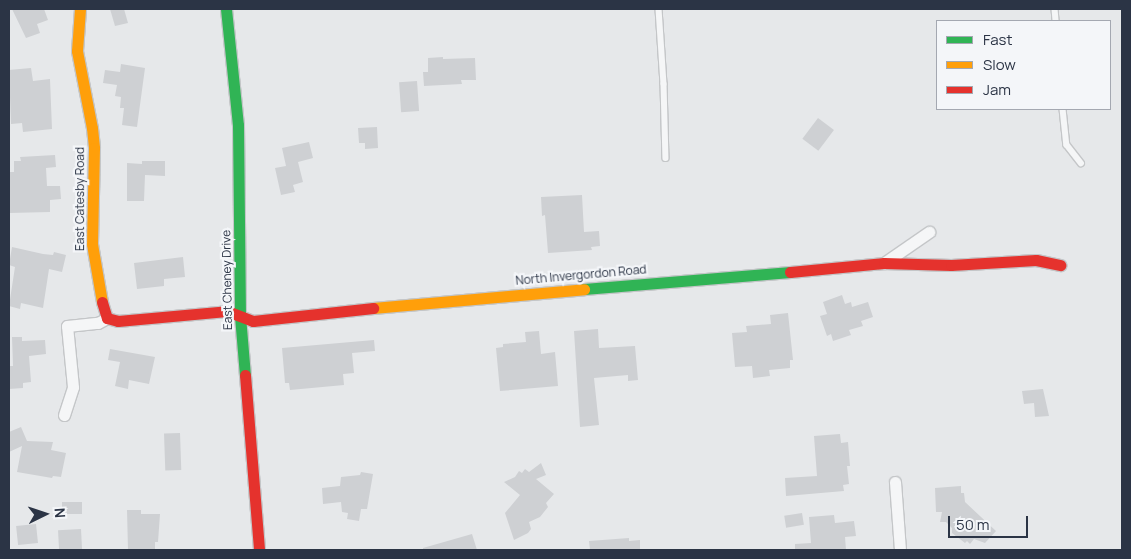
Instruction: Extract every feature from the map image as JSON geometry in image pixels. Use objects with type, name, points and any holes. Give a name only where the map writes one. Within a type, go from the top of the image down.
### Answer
[{"type":"street","name":"East Catesby Road","points":[[80,9],[77,51],[94,148],[92,244],[101,298],[107,318]]},
{"type":"street","name":"East Cheney Drive","points":[[226,9],[232,55],[238,134],[240,316],[260,550]]},
{"type":"street","points":[[884,263],[929,232]]},
{"type":"street","name":"North Invergordon Road","points":[[107,318],[118,321],[227,311],[253,321],[407,304],[774,274],[884,263],[951,265],[1036,260],[1060,265]]},
{"type":"street","points":[[64,415],[73,387],[67,326],[98,323],[107,318]]},
{"type":"street","points":[[895,482],[900,550]]},
{"type":"lane","points":[[659,9],[666,158]]},
{"type":"lane","points":[[1063,110],[1067,145],[1081,163]]},
{"type":"building","points":[[12,9],[44,9],[48,20],[37,24],[40,33],[26,38]]},
{"type":"building","points":[[110,9],[124,9],[128,23],[115,26]]},
{"type":"building","points":[[443,57],[443,59],[475,58],[476,80],[461,80],[462,84],[424,86],[423,72],[428,72],[428,58]]},
{"type":"building","points":[[121,64],[145,68],[137,127],[122,125],[124,108],[120,108],[121,97],[115,96],[117,85],[103,83],[105,70],[120,72]]},
{"type":"building","points":[[31,68],[33,81],[50,79],[52,129],[23,132],[22,123],[11,124],[9,70]]},
{"type":"building","points":[[417,81],[419,111],[401,112],[399,82]]},
{"type":"building","points":[[818,118],[834,130],[818,151],[802,139]]},
{"type":"building","points":[[377,127],[378,148],[365,149],[365,143],[359,143],[358,128]]},
{"type":"building","points":[[309,142],[313,158],[298,162],[303,182],[293,185],[295,192],[281,195],[275,168],[286,166],[282,148]]},
{"type":"building","points":[[55,155],[56,167],[46,168],[47,186],[60,186],[61,199],[50,200],[50,212],[9,213],[9,172],[14,172],[14,161],[21,161],[20,157]]},
{"type":"building","points":[[142,161],[165,161],[165,176],[145,175],[144,201],[127,201],[127,163],[142,164]]},
{"type":"building","points":[[582,195],[584,232],[599,231],[600,246],[591,247],[592,250],[548,253],[545,215],[542,216],[541,197]]},
{"type":"building","points":[[12,247],[43,254],[53,255],[54,252],[66,255],[62,272],[49,269],[43,308],[21,303],[20,309],[9,306],[15,267],[9,265]]},
{"type":"building","points":[[183,257],[185,277],[164,279],[164,286],[137,289],[134,263]]},
{"type":"building","points":[[842,295],[845,304],[851,302],[852,307],[868,302],[873,317],[861,321],[863,326],[849,330],[851,335],[833,341],[831,334],[827,336],[820,316],[827,314],[823,302]]},
{"type":"building","points":[[788,313],[793,360],[790,360],[790,368],[769,370],[770,376],[753,378],[752,366],[735,367],[732,333],[747,332],[746,326],[771,324],[770,315]]},
{"type":"building","points":[[598,329],[599,348],[635,346],[638,380],[628,381],[628,375],[594,378],[599,425],[580,427],[574,331]]},
{"type":"building","points":[[539,331],[541,354],[555,352],[558,386],[500,391],[496,348],[503,347],[503,344],[526,342],[525,332]]},
{"type":"building","points":[[12,337],[22,337],[22,341],[45,340],[46,354],[29,356],[31,382],[23,383],[23,388],[9,389],[9,366],[13,366]]},
{"type":"building","points":[[374,340],[375,351],[352,353],[354,373],[343,374],[344,385],[290,390],[289,383],[285,383],[282,348]]},
{"type":"building","points":[[110,349],[155,357],[149,384],[129,380],[128,389],[115,386],[120,362],[108,360]]},
{"type":"building","points":[[1043,389],[1049,416],[1035,417],[1034,403],[1024,404],[1022,391]]},
{"type":"building","points":[[21,427],[27,441],[53,442],[51,450],[66,453],[61,477],[53,476],[52,478],[17,472],[22,446],[9,452],[9,432]]},
{"type":"building","points":[[180,433],[181,470],[165,471],[164,434]]},
{"type":"building","points":[[840,434],[841,443],[848,442],[850,466],[847,466],[849,484],[843,485],[844,491],[786,496],[785,478],[817,476],[814,436]]},
{"type":"building","points":[[541,463],[546,475],[536,479],[554,494],[546,503],[548,507],[540,517],[529,522],[531,529],[528,533],[514,540],[505,513],[520,495],[504,482],[515,477],[519,471],[522,473],[525,469],[529,472]]},
{"type":"building","points":[[361,472],[373,474],[367,509],[361,509],[359,521],[347,519],[348,513],[342,512],[341,502],[323,504],[322,488],[340,486],[341,477],[360,475]]},
{"type":"building","points":[[961,486],[961,493],[964,493],[965,502],[996,531],[985,543],[974,539],[970,544],[967,541],[965,543],[952,533],[952,528],[946,522],[940,522],[942,512],[936,512],[935,488]]},
{"type":"building","points":[[62,502],[82,502],[82,514],[62,514]]},
{"type":"building","points":[[127,510],[141,510],[141,514],[160,514],[158,542],[155,542],[155,550],[128,550]]},
{"type":"building","points":[[802,513],[804,525],[786,528],[784,516]]},
{"type":"building","points":[[834,515],[835,523],[854,521],[856,536],[845,537],[846,550],[795,550],[795,544],[811,543],[809,517]]},
{"type":"building","points":[[36,524],[38,543],[18,545],[16,526]]},
{"type":"building","points":[[81,529],[82,550],[59,550],[58,530]]},
{"type":"building","points":[[472,534],[477,550],[423,550],[423,548]]},
{"type":"building","points":[[629,538],[629,541],[640,540],[640,550],[590,550],[589,541]]},
{"type":"traffic: fast","points":[[226,9],[238,125],[240,316],[245,375]]},
{"type":"traffic: fast","points":[[584,289],[790,272]]},
{"type":"traffic: slow","points":[[80,9],[77,51],[94,148],[92,244],[102,302]]},
{"type":"traffic: slow","points":[[373,308],[584,289]]},
{"type":"traffic: jam","points":[[790,272],[884,263],[951,265],[1036,260],[1060,265]]},
{"type":"traffic: jam","points":[[102,302],[107,318],[118,321],[227,311],[253,321],[373,308]]},
{"type":"traffic: jam","points":[[245,375],[259,550]]}]
